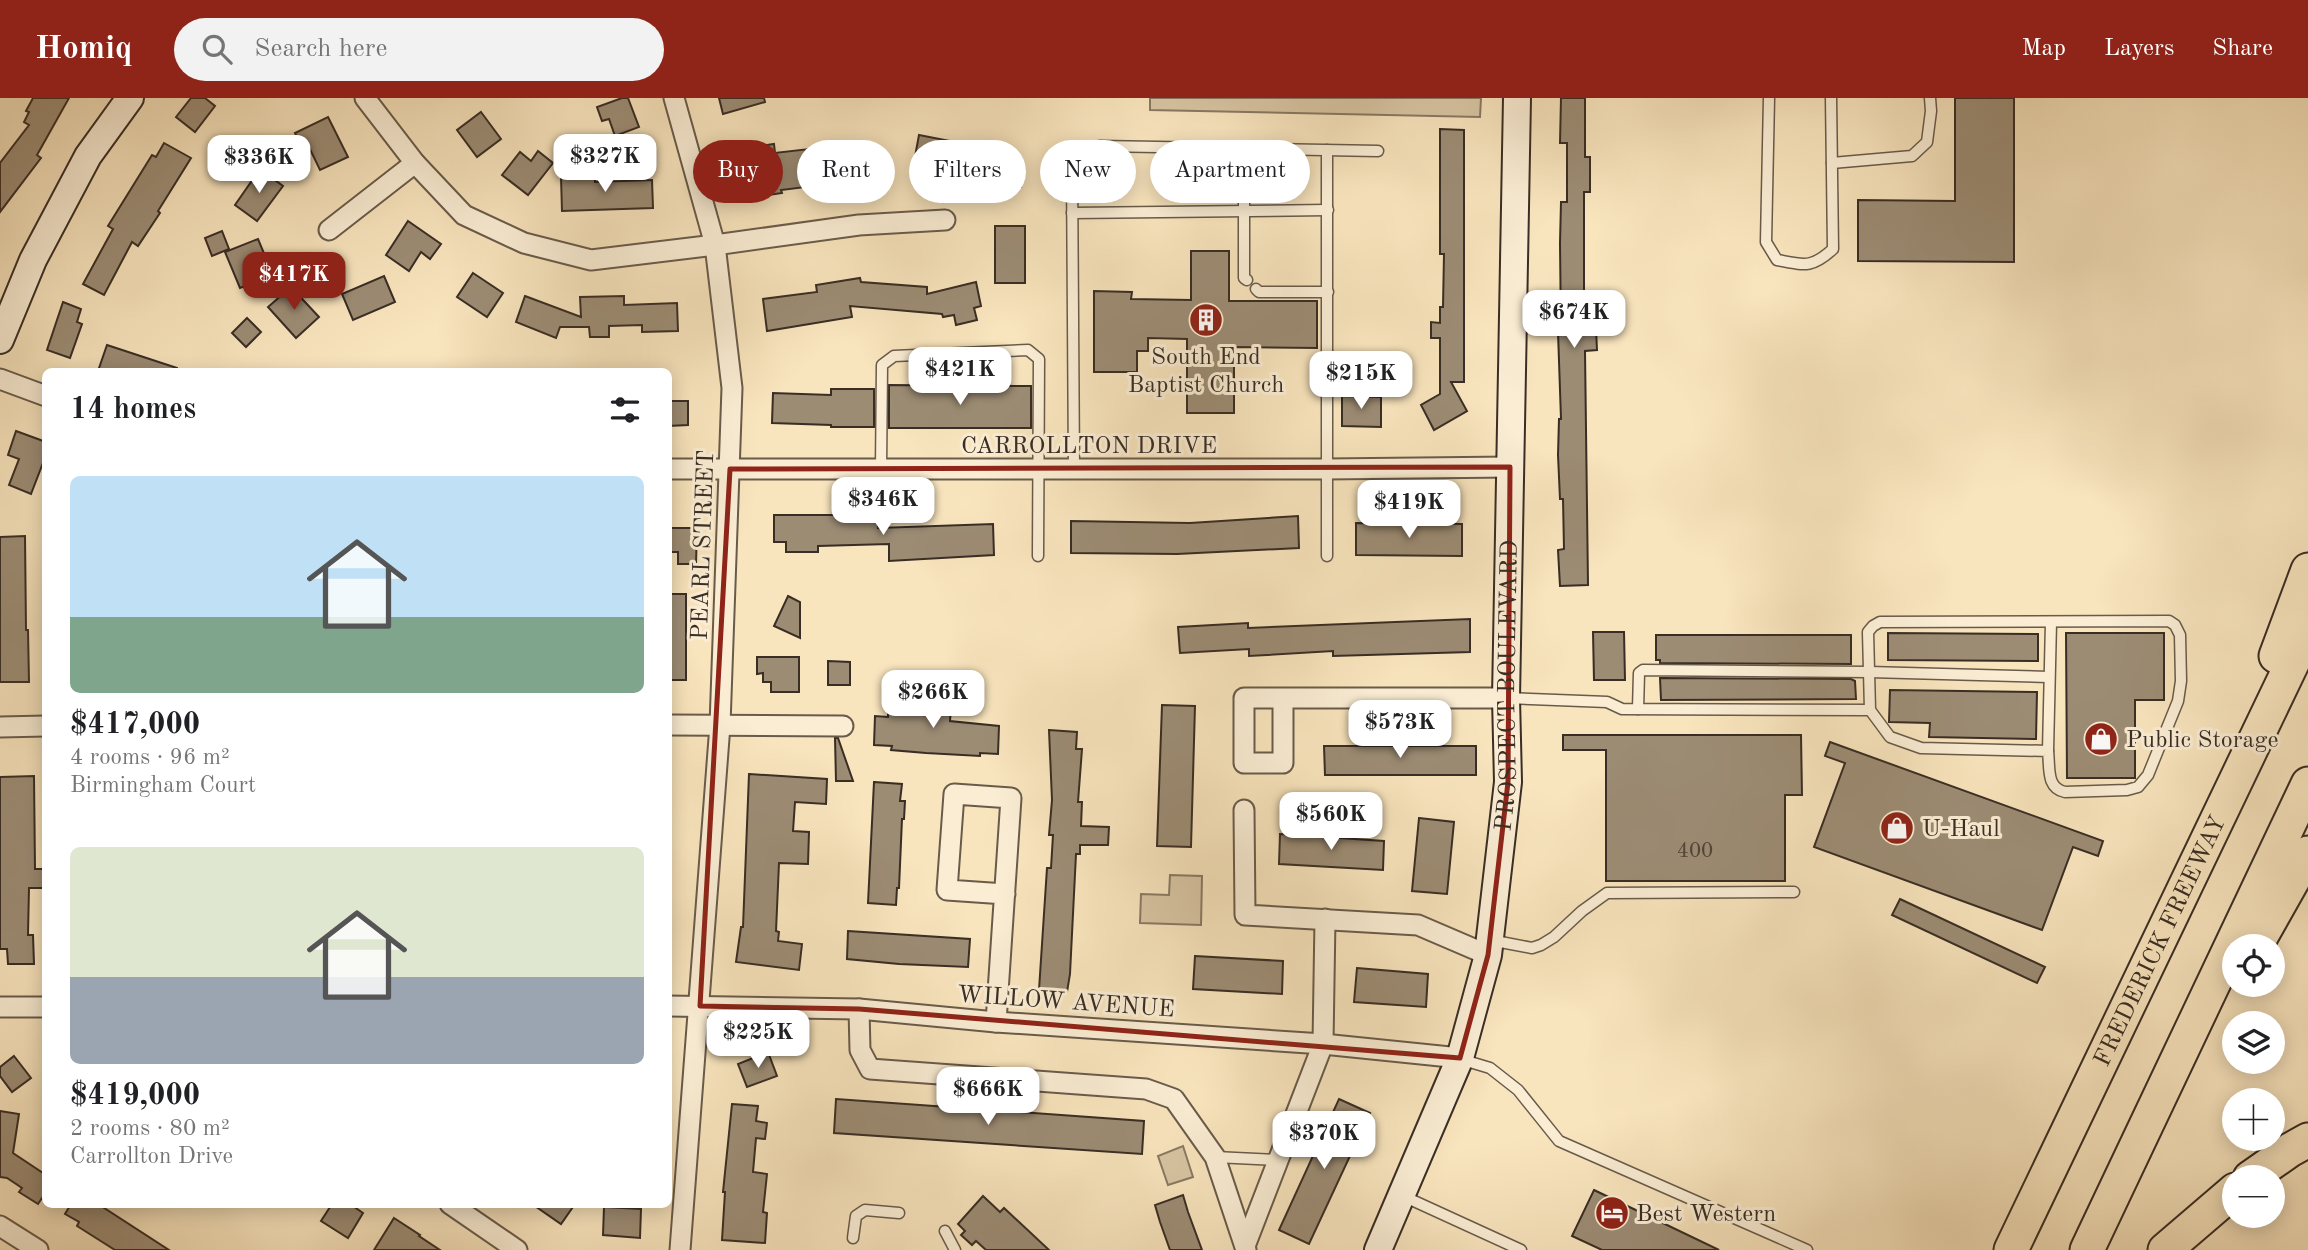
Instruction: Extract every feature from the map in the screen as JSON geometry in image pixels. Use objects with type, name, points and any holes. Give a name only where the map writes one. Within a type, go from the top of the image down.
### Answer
[{"type":"highway","points":[[2210,833],[2308,570]]},
{"type":"highway","name":"FREDERICK FREEWAY","points":[[2011,1250],[2308,630]]},
{"type":"highway","points":[[2089,1250],[2308,784]]},
{"type":"highway","points":[[2262,934],[2308,853]]},
{"type":"highway","points":[[2089,1250],[2228,997]]},
{"type":"highway","points":[[2269,1165],[2308,1141]]},
{"type":"highway","points":[[2285,1165],[2308,1141]]},
{"type":"highway","points":[[2165,1250],[2222,1201]]},
{"type":"highway","points":[[2182,1250],[2222,1215]]},
{"type":"street","points":[[0,340],[33,260],[88,156],[130,98]]},
{"type":"street","points":[[365,98],[415,163],[464,215],[524,243],[591,260],[859,225],[945,220]]},
{"type":"street","name":"PEARL STREET","points":[[674,98],[715,245],[732,388],[720,725],[680,1250]]},
{"type":"street","name":"PROSPECT BOULEVARD","points":[[1378,1250],[1460,1058],[1489,947],[1508,782],[1506,698],[1517,98]]},
{"type":"street","points":[[329,230],[415,163]]},
{"type":"street","points":[[0,379],[42,395]]},
{"type":"street","name":"CARROLLTON DRIVE","points":[[672,469],[1326,470],[1510,467]]},
{"type":"street","points":[[1283,698],[1506,698]]},
{"type":"street","points":[[672,725],[843,726]]},
{"type":"street","points":[[0,727],[42,726]]},
{"type":"street","points":[[996,1021],[1005,894],[1011,798],[954,794],[947,890],[1005,894]]},
{"type":"street","points":[[1244,810],[1245,915],[1418,925],[1489,947]]},
{"type":"street","points":[[1245,1248],[1323,1044],[1325,919]]},
{"type":"street","name":"WILLOW AVENUE","points":[[672,1006],[859,1009],[1323,1044],[1460,1058]]},
{"type":"street","points":[[0,1007],[42,1007]]},
{"type":"street","points":[[859,1009],[860,1050],[870,1069],[1146,1089],[1174,1099],[1215,1157],[1245,1248]]},
{"type":"street","points":[[456,1208],[517,1250]]},
{"type":"street","points":[[0,1226],[38,1250]]},
{"type":"lane","points":[[1769,98],[1766,242],[1777,260],[1807,265],[1823,258],[1833,249],[1831,98]]},
{"type":"lane","points":[[1832,163],[1912,156],[1927,142],[1930,98]]},
{"type":"lane","points":[[1074,470],[1072,167],[1079,153],[1100,146],[1150,147]]},
{"type":"lane","points":[[1310,150],[1378,151]]},
{"type":"lane","points":[[1327,150],[1327,555]]},
{"type":"lane","points":[[1245,203],[1244,278],[1247,280]]},
{"type":"lane","points":[[1072,213],[1328,210]]},
{"type":"lane","points":[[1256,289],[1259,292],[1328,292]]},
{"type":"lane","points":[[881,469],[882,365],[894,355],[1028,351],[1039,359],[1038,556]]},
{"type":"lane","points":[[2048,751],[1921,748],[1890,737],[1870,710],[1868,632],[1880,622],[2169,621],[2175,625],[2180,635],[2181,681],[2178,701],[2148,775],[2138,787],[2127,790],[2065,792],[2056,790],[2051,783],[2048,751],[2051,622]]},
{"type":"lane","points":[[1638,709],[1639,673],[1643,670],[2049,677]]},
{"type":"lane","points":[[1506,698],[1607,702],[1622,709],[1870,710]]},
{"type":"lane","points":[[1489,947],[1532,948],[1541,945],[1607,893],[1794,892]]},
{"type":"lane","points":[[1460,1058],[1490,1069],[1518,1090],[1559,1140],[1807,1250]]},
{"type":"lane","points":[[1215,1157],[1280,1160]]},
{"type":"lane","points":[[1403,1195],[1521,1250]]},
{"type":"lane","points":[[853,1238],[856,1216],[865,1210],[899,1213]]},
{"type":"lane","points":[[945,1231],[955,1250]]},
{"type":"highlighted area","points":[[1510,467],[1508,782],[1488,955],[1460,1058],[859,1009],[700,1006],[730,469]]},
{"type":"shaded area","points":[[1150,98],[1481,98],[1480,117],[1150,110]]},
{"type":"shaded area","points":[[1170,875],[1202,876],[1201,925],[1140,923],[1141,894],[1169,895]]},
{"type":"shaded area","points":[[1183,1146],[1193,1177],[1168,1185],[1158,1156]]},
{"type":"building","points":[[33,98],[69,98],[37,155],[41,158],[0,212],[0,163],[29,125],[24,122]]},
{"type":"building","points":[[191,98],[205,98],[215,106],[195,132],[176,117]]},
{"type":"building","points":[[628,98],[639,127],[615,136],[609,119],[602,121],[597,107]]},
{"type":"building","points":[[719,98],[764,98],[765,102],[723,114]]},
{"type":"building","points":[[1561,98],[1585,98],[1585,157],[1590,157],[1590,192],[1584,192],[1584,295],[1585,307],[1595,307],[1597,350],[1585,351],[1588,585],[1560,586],[1558,550],[1564,549],[1563,499],[1560,499],[1558,455],[1561,419],[1558,332],[1561,332],[1561,202],[1567,202],[1567,143],[1560,143]]},
{"type":"building","points":[[1955,98],[2014,98],[2014,262],[1858,261],[1858,200],[1955,201]]},
{"type":"building","points":[[481,112],[501,139],[477,157],[457,130]]},
{"type":"building","points":[[328,117],[348,157],[320,170],[308,145],[302,148],[295,133]]},
{"type":"building","points":[[1440,129],[1464,130],[1464,382],[1451,382],[1467,411],[1434,430],[1421,405],[1440,394],[1440,338],[1431,338],[1431,322],[1440,323],[1440,307],[1443,307],[1444,254],[1440,254]]},
{"type":"building","points":[[919,135],[945,140],[918,140]]},
{"type":"building","points":[[164,143],[191,158],[138,246],[132,242],[104,295],[83,284],[113,229],[108,226],[152,155],[156,157]]},
{"type":"building","points":[[797,150],[797,188],[783,190],[783,152]]},
{"type":"building","points":[[538,151],[553,163],[528,195],[502,175],[520,152],[531,161]]},
{"type":"building","points":[[260,169],[283,186],[257,221],[235,205]]},
{"type":"building","points":[[595,176],[595,182],[652,180],[653,208],[562,211],[561,177]]},
{"type":"building","points":[[408,221],[441,244],[430,259],[421,252],[409,271],[386,255]]},
{"type":"building","points":[[995,226],[1025,226],[1025,283],[995,283]]},
{"type":"building","points":[[222,231],[229,249],[212,256],[205,238]]},
{"type":"building","points":[[258,239],[273,275],[240,288],[225,252]]},
{"type":"building","name":"South End Baptist Church","points":[[1191,251],[1229,251],[1229,301],[1317,301],[1317,348],[1234,347],[1234,413],[1187,413],[1187,339],[1148,338],[1148,351],[1137,351],[1137,372],[1094,372],[1094,291],[1132,292],[1131,299],[1191,300]]},
{"type":"building","points":[[473,273],[503,293],[487,317],[457,297]]},
{"type":"building","points":[[384,276],[395,302],[353,320],[342,294]]},
{"type":"building","points":[[860,278],[861,282],[927,287],[927,294],[976,282],[981,306],[974,308],[977,320],[956,325],[954,315],[943,317],[942,314],[850,306],[852,317],[767,331],[763,299],[817,292],[816,285]]},
{"type":"building","points":[[291,287],[319,317],[296,338],[268,307]]},
{"type":"building","points":[[525,296],[581,317],[580,297],[624,296],[624,305],[677,303],[678,331],[642,332],[642,325],[609,326],[609,337],[590,337],[589,327],[560,327],[556,338],[516,322]]},
{"type":"building","points":[[63,302],[81,309],[77,322],[82,324],[70,358],[47,350]]},
{"type":"building","points":[[247,318],[261,332],[246,347],[232,333]]},
{"type":"building","points":[[107,345],[177,368],[99,368]]},
{"type":"building","points":[[889,385],[1031,386],[1031,428],[889,428]]},
{"type":"building","points":[[831,389],[874,389],[874,427],[772,423],[773,393],[831,395]]},
{"type":"building","points":[[1342,396],[1381,397],[1381,427],[1342,426]]},
{"type":"building","points":[[672,401],[688,401],[688,425],[672,426]]},
{"type":"building","points":[[16,431],[42,441],[42,465],[31,494],[9,485],[19,459],[8,455]]},
{"type":"building","points":[[774,515],[878,515],[878,528],[993,524],[994,555],[889,561],[889,544],[818,546],[818,552],[786,552],[786,542],[774,542]]},
{"type":"building","points":[[1298,516],[1299,548],[1177,554],[1071,553],[1071,521],[1190,523]]},
{"type":"building","points":[[1356,523],[1462,524],[1462,556],[1356,555]]},
{"type":"building","points":[[672,528],[697,528],[696,564],[678,564],[678,552],[672,552]]},
{"type":"building","points":[[25,536],[29,682],[0,682],[0,537]]},
{"type":"building","points":[[672,594],[686,594],[686,680],[672,680]]},
{"type":"building","points":[[788,596],[800,602],[800,638],[774,626]]},
{"type":"building","points":[[1470,619],[1470,652],[1333,656],[1333,651],[1249,656],[1249,649],[1180,653],[1178,627],[1248,623],[1248,628]]},
{"type":"building","points":[[1593,632],[1624,632],[1625,680],[1594,680]]},
{"type":"building","points":[[1888,633],[2038,634],[2038,661],[1888,660]]},
{"type":"building","name":"Public Storage","points":[[2066,633],[2164,633],[2164,700],[2135,700],[2135,778],[2067,778]]},
{"type":"building","points":[[1656,635],[1851,635],[1851,664],[1660,663],[1660,660],[1656,660]]},
{"type":"building","points":[[757,657],[799,657],[799,692],[771,692],[771,682],[763,682],[763,673],[757,674]]},
{"type":"building","points":[[828,661],[850,662],[850,685],[828,685]]},
{"type":"building","points":[[1660,678],[1851,679],[1855,681],[1856,699],[1661,700]]},
{"type":"building","points":[[1890,690],[2037,692],[2036,739],[1929,737],[1930,723],[1889,722]]},
{"type":"building","points":[[930,695],[952,696],[950,721],[999,726],[998,754],[980,753],[980,756],[926,753],[891,750],[892,746],[874,745],[875,716],[888,717],[888,700],[930,702]]},
{"type":"building","points":[[1162,705],[1195,706],[1191,847],[1157,846]]},
{"type":"building","points":[[1049,730],[1077,732],[1076,749],[1082,749],[1078,802],[1082,802],[1081,826],[1109,827],[1108,845],[1080,845],[1080,854],[1076,854],[1067,992],[1039,990],[1047,868],[1051,868],[1053,835],[1049,835],[1052,800]]},
{"type":"building","points":[[1563,735],[1801,735],[1802,795],[1785,795],[1785,881],[1606,881],[1606,750],[1563,750]]},
{"type":"building","points":[[835,738],[838,738],[853,781],[836,781]]},
{"type":"building","name":"U-Haul","points":[[1830,742],[2103,841],[2098,856],[2073,847],[2042,930],[1814,847],[1845,763],[1825,756]]},
{"type":"building","points":[[1324,746],[1476,746],[1476,775],[1325,775]]},
{"type":"building","points":[[749,774],[827,779],[826,804],[795,802],[793,831],[809,832],[808,864],[779,863],[776,931],[779,932],[778,941],[802,944],[799,970],[736,962],[743,927]]},
{"type":"building","points":[[34,776],[35,869],[42,869],[42,888],[29,888],[28,935],[33,935],[34,964],[8,964],[7,949],[0,949],[0,777]]},
{"type":"building","points":[[874,782],[902,784],[900,801],[905,801],[896,905],[868,903]]},
{"type":"building","points":[[1419,818],[1454,822],[1447,894],[1412,891]]},
{"type":"building","points":[[1280,834],[1384,841],[1383,870],[1279,864]]},
{"type":"building","name":"U-Haul","points":[[1900,899],[2045,967],[2037,983],[1892,915]]},
{"type":"building","points":[[848,931],[970,939],[968,967],[847,959]]},
{"type":"building","points":[[1195,956],[1283,961],[1282,994],[1193,989]]},
{"type":"building","points":[[1357,968],[1428,974],[1426,1007],[1354,1002]]},
{"type":"building","points":[[768,1052],[777,1076],[747,1087],[738,1064]]},
{"type":"building","points":[[14,1056],[31,1078],[12,1092],[0,1076],[0,1067]]},
{"type":"building","points":[[836,1099],[1144,1121],[1142,1154],[834,1133]]},
{"type":"building","points":[[1339,1099],[1370,1113],[1309,1244],[1279,1230]]},
{"type":"building","points":[[732,1104],[758,1106],[756,1121],[767,1123],[765,1139],[756,1138],[753,1172],[767,1174],[763,1212],[767,1213],[765,1243],[722,1240],[723,1192]]},
{"type":"building","points":[[0,1111],[19,1114],[13,1153],[42,1172],[42,1198],[38,1204],[19,1192],[22,1188],[7,1178],[0,1177]]},
{"type":"building","name":"Best Western","points":[[1594,1190],[1719,1250],[1602,1250],[1572,1236]]},
{"type":"building","points":[[1183,1195],[1202,1250],[1170,1250],[1160,1222],[1155,1205]]},
{"type":"building","points":[[983,1196],[1000,1212],[1004,1208],[1049,1250],[986,1250],[976,1241],[972,1245],[961,1235],[965,1231],[958,1224]]},
{"type":"building","points":[[69,1208],[104,1208],[169,1250],[115,1250],[77,1226],[79,1222],[65,1214]]},
{"type":"building","points":[[329,1208],[356,1208],[363,1213],[348,1238],[321,1221]]},
{"type":"building","points":[[538,1208],[572,1208],[561,1224]]},
{"type":"building","points":[[604,1208],[641,1209],[640,1238],[603,1235]]},
{"type":"building","points":[[394,1218],[420,1235],[440,1250],[374,1250]]},
{"type":"place","name":"South End Baptist Church","points":[[1206,320]]},
{"type":"place","name":"Public Storage","points":[[2101,739]]},
{"type":"place","name":"U-Haul","points":[[1897,828]]},
{"type":"place","name":"Best Western","points":[[1612,1213]]}]
